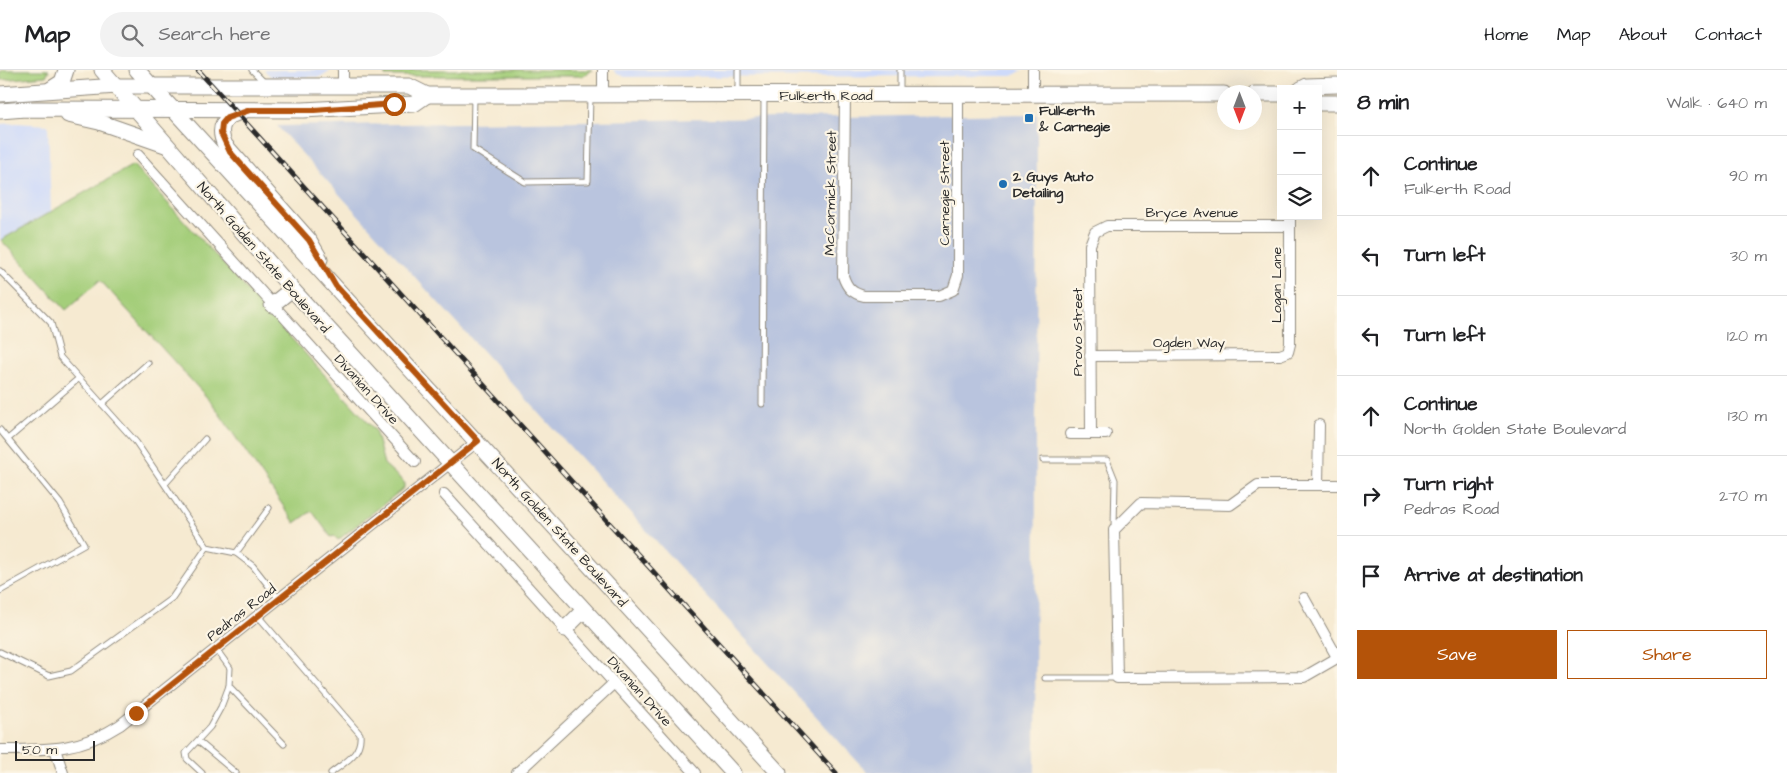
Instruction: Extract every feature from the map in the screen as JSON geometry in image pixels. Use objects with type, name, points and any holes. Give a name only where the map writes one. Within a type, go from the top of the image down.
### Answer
[{"type":"main road","points":[[51,89],[62,82],[66,70]]},
{"type":"main road","name":"North Golden State Boulevard","points":[[102,70],[292,289],[733,773]]},
{"type":"main road","name":"North Golden State Boulevard","points":[[137,70],[478,441],[779,773]]},
{"type":"main road","name":"Fulkerth Road","points":[[0,94],[51,89],[117,86],[269,88],[409,86],[427,95],[1217,94]]},
{"type":"main road","points":[[1322,86],[1337,86]]},
{"type":"main road","points":[[1262,94],[1277,94]]},
{"type":"main road","name":"Fulkerth Road","points":[[25,109],[308,110],[414,104],[427,95]]},
{"type":"main road","points":[[1322,103],[1337,103]]},
{"type":"main road","points":[[0,112],[25,109],[99,122],[167,146]]},
{"type":"main road","points":[[250,110],[230,116],[222,124],[221,133],[225,145],[309,240],[336,286]]},
{"type":"main road","points":[[272,304],[292,289]]},
{"type":"main road","points":[[565,629],[584,610]]},
{"type":"street","points":[[343,70],[343,87]]},
{"type":"street","points":[[596,95],[603,70]]},
{"type":"street","points":[[1033,70],[1033,95]]},
{"type":"street","name":"McCormick Street","points":[[845,95],[844,276],[849,290]]},
{"type":"street","name":"Carnegie Street","points":[[849,290],[864,296],[939,296],[953,290],[958,275],[958,95]]},
{"type":"street","name":"Divanian Drive","points":[[138,155],[415,462]]},
{"type":"street","name":"Bryce Avenue","points":[[1096,232],[1107,226],[1290,221]]},
{"type":"street","name":"Logan Lane","points":[[1288,352],[1290,344],[1290,221]]},
{"type":"street","name":"Provo Street","points":[[1091,434],[1090,246],[1096,232]]},
{"type":"street","name":"Ogden Way","points":[[1090,356],[1280,355],[1288,352]]},
{"type":"street","points":[[1318,485],[1319,425]]},
{"type":"street","points":[[1070,434],[1106,434]]},
{"type":"street","name":"Pedras Road","points":[[0,749],[55,749],[80,745],[106,734],[478,441]]},
{"type":"street","points":[[1304,598],[1337,658],[1304,677],[1117,678],[1114,530],[1141,503],[1230,505],[1258,485],[1337,485]]},
{"type":"street","name":"Divanian Drive","points":[[444,494],[695,773]]},
{"type":"street","points":[[517,773],[614,683]]},
{"type":"street","points":[[55,749],[63,773]]},
{"type":"lane","points":[[252,70],[269,88]]},
{"type":"lane","points":[[738,70],[738,95]]},
{"type":"lane","points":[[900,70],[900,95]]},
{"type":"lane","points":[[474,95],[473,149],[525,182],[588,181],[596,95]]},
{"type":"lane","points":[[762,404],[764,95]]},
{"type":"lane","points":[[0,270],[51,323],[60,357],[136,442],[207,547],[236,553],[253,566],[279,599]]},
{"type":"lane","points":[[102,404],[148,363]]},
{"type":"lane","points":[[8,439],[78,378]]},
{"type":"lane","points":[[0,430],[60,504],[84,544],[0,591]]},
{"type":"lane","points":[[165,484],[205,439]]},
{"type":"lane","points":[[1043,460],[1106,460],[1116,480],[1114,530]]},
{"type":"lane","points":[[236,553],[269,508]]},
{"type":"lane","points":[[0,652],[49,676],[70,671],[172,598],[207,547]]},
{"type":"lane","points":[[258,616],[360,734],[361,742],[358,752],[331,773]]},
{"type":"lane","points":[[202,773],[186,756],[189,749],[210,727],[221,707],[229,686],[230,668],[216,649]]},
{"type":"lane","points":[[1045,678],[1117,678]]},
{"type":"lane","points":[[229,686],[284,744]]},
{"type":"lane","points":[[198,741],[236,773]]},
{"type":"shaded area","points":[[264,70],[331,70],[320,77],[271,77]]},
{"type":"shaded area","points":[[613,70],[1023,70],[1012,76],[625,77]]},
{"type":"shaded area","points":[[1037,114],[1035,773],[868,773],[277,126]]},
{"type":"shaded area","points":[[0,124],[48,125],[51,211],[0,240]]},
{"type":"green space","points":[[3,70],[49,70],[46,76],[0,80],[0,73]]},
{"type":"green space","points":[[385,70],[592,70],[582,76],[385,76]]},
{"type":"green space","points":[[133,165],[375,430],[384,464],[404,482],[404,488],[338,540],[334,536],[331,537],[312,511],[295,523],[212,403],[100,280],[66,310],[1,240]]},
{"type":"railway","points":[[198,70],[836,773]]},
{"type":"place","name":"Fulkerth & Carnegie","points":[[1029,118]]},
{"type":"place","name":"2 Guys Auto Detailing","points":[[1003,184]]},
{"type":"route","points":[[136,713],[478,441],[336,286],[309,240],[230,152],[225,145],[221,133],[222,124],[227,118],[250,110],[314,110],[394,104]]}]
